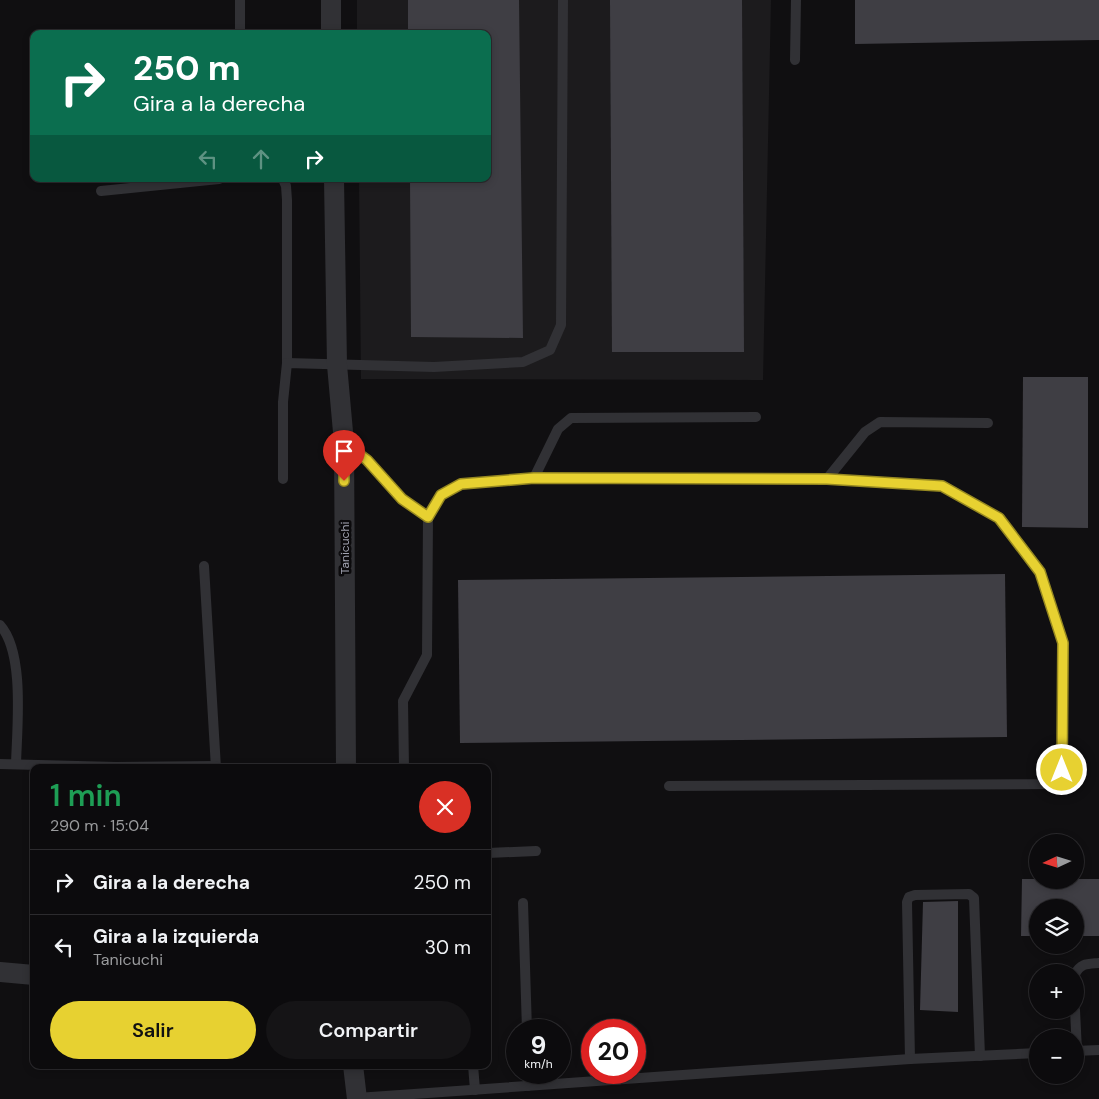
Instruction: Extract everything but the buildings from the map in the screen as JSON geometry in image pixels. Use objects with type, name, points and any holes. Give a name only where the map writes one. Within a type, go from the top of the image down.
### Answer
[{"type":"street","points":[[331,0],[331,30]]},
{"type":"street","name":"Tanicuchi","points":[[334,182],[337,365],[344,443],[346,764]]},
{"type":"street","points":[[0,972],[30,975]]},
{"type":"street","points":[[353,1069],[357,1098]]},
{"type":"lane","points":[[240,0],[240,30]]},
{"type":"lane","points":[[287,364],[434,367],[523,362],[550,350],[561,325],[563,0]]},
{"type":"lane","points":[[795,60],[796,0]]},
{"type":"lane","points":[[102,191],[190,182]]},
{"type":"lane","points":[[282,479],[282,402],[287,364],[287,200],[284,182]]},
{"type":"lane","points":[[534,478],[558,429],[571,418],[756,417]]},
{"type":"lane","points":[[827,479],[865,432],[880,422],[988,423]]},
{"type":"lane","points":[[344,443],[367,460],[402,499],[428,517]]},
{"type":"lane","points":[[404,764],[403,702],[427,655],[428,517],[441,495],[461,484],[534,478],[827,479],[942,486],[999,518],[1040,572],[1063,643],[1062,770],[1058,779],[1050,784],[669,786]]},
{"type":"lane","points":[[204,566],[216,764]]},
{"type":"lane","points":[[0,625],[6,632],[19,683],[16,764]]},
{"type":"lane","points":[[0,764],[30,764]]},
{"type":"lane","points":[[491,853],[536,851]]},
{"type":"lane","points":[[910,1059],[907,902],[909,896],[915,895],[969,894],[974,898],[980,1056]]},
{"type":"lane","points":[[523,903],[526,1019]]},
{"type":"lane","points":[[1084,964],[1099,963]]},
{"type":"lane","points":[[1084,1051],[1099,1050]]},
{"type":"lane","points":[[357,1098],[910,1059],[1029,1053]]},
{"type":"lane","points":[[473,1069],[475,1090]]},
{"type":"shaded area","points":[[357,0],[771,0],[763,380],[361,379],[359,182],[491,182],[491,30],[357,30]]},
{"type":"route","points":[[344,481],[344,443],[367,460],[386,478],[402,499],[428,517],[441,495],[461,484],[534,478],[827,479],[942,486],[974,502],[999,518],[1040,572],[1063,643],[1062,770]]}]
